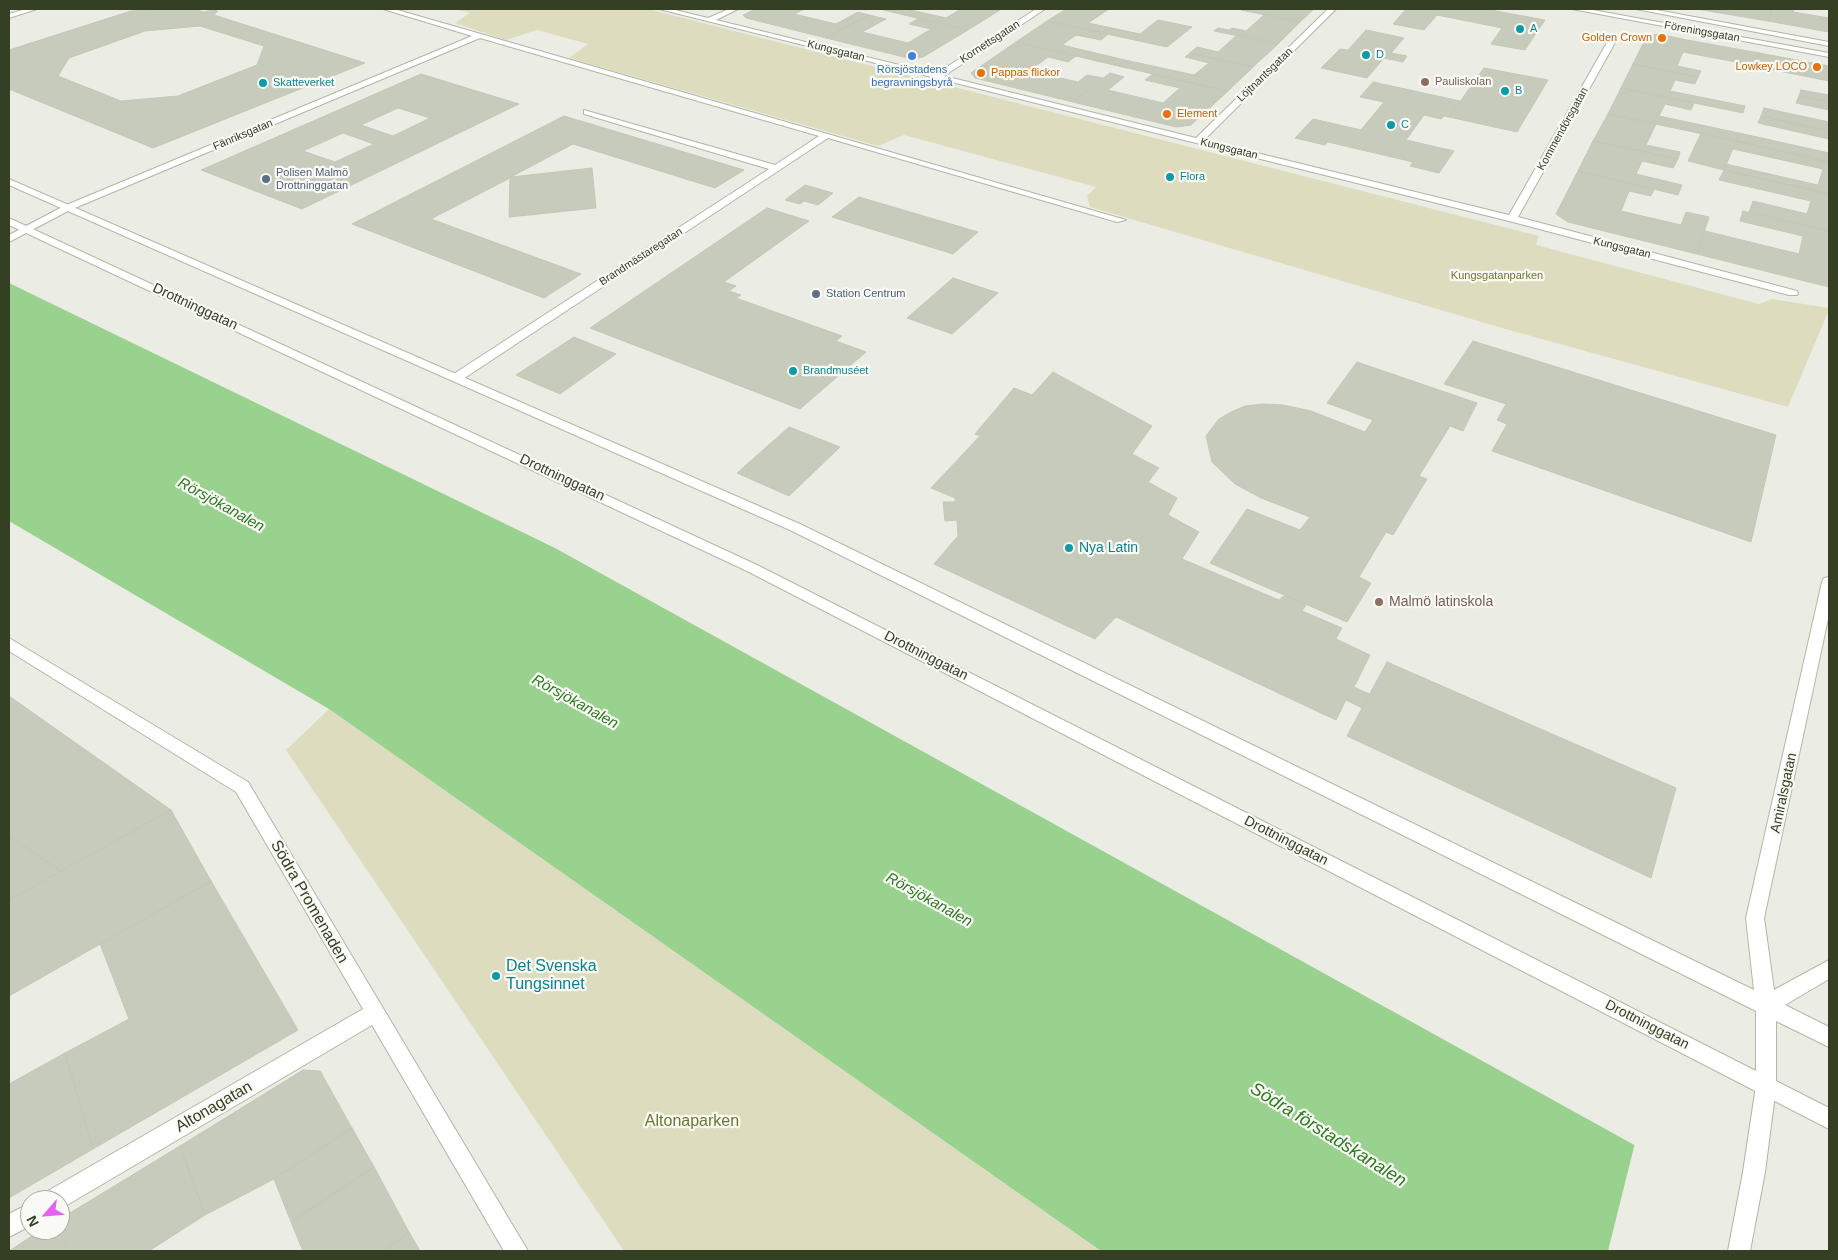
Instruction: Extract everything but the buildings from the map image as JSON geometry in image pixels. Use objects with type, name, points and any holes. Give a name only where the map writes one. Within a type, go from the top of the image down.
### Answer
[{"type":"street","points":[[9,16],[33,9]]},
{"type":"street","points":[[387,9],[1121,220]]},
{"type":"street","name":"Kungsgatan","points":[[663,9],[1512,219],[1794,293]]},
{"type":"street","points":[[710,20],[734,9]]},
{"type":"street","name":"Kornettsgatan","points":[[938,76],[1041,9]]},
{"type":"street","name":"Löjtnantsgatan","points":[[1198,141],[1332,9]]},
{"type":"street","name":"Föreningsgatan","points":[[1576,9],[1829,55]]},
{"type":"street","name":"Föreningsgatan","points":[[1644,9],[1829,44]]},
{"type":"street","name":"Fänriksgatan","points":[[9,239],[67,208],[480,36]]},
{"type":"street","name":"Kommendörsgatan","points":[[1512,219],[1613,39]]},
{"type":"street","points":[[587,112],[777,168]]},
{"type":"street","name":"Brandmästaregatan","points":[[456,378],[827,136]]},
{"type":"street","points":[[9,182],[795,527],[1766,1004],[1829,1037]]},
{"type":"street","name":"Drottninggatan","points":[[9,221],[752,568],[1829,1119]]},
{"type":"street","name":"Amiralsgatan","points":[[1739,1251],[1754,1172],[1766,1086],[1766,1004],[1755,918],[1829,582]]},
{"type":"street","name":"Södra Promenaden","points":[[10,646],[242,787],[517,1251]]},
{"type":"street","points":[[1766,1004],[1829,970]]},
{"type":"street","name":"Altonagatan","points":[[70,1191],[375,1013]]},
{"type":"street","points":[[9,1226],[20,1220]]},
{"type":"green space","name":"Kungsgatanparken","points":[[455,9],[648,9],[1539,236],[1536,245],[1759,304],[1772,299],[1829,308],[1829,310],[1788,407],[1502,328],[1090,207],[1087,196],[1096,187],[904,135],[878,146],[569,58],[588,44],[537,30],[506,40],[455,23],[470,13]]},
{"type":"green space","name":"Altonaparken","points":[[329,709],[1101,1251],[624,1251],[286,750]]},
{"type":"water","points":[[9,283],[555,548],[1826,1251],[1101,1251],[329,709],[9,521]]},
{"type":"pier","points":[[1635,1143],[1828,1249],[1829,1251],[1608,1251]]},
{"type":"place","name":"A","points":[[1520,29]]},
{"type":"place","name":"Golden Crown","points":[[1662,38]]},
{"type":"place","name":"D","points":[[1366,55]]},
{"type":"place","name":"Rörsjöstadens begravningsbyrå","points":[[912,56]]},
{"type":"place","name":"Lowkey LOCO","points":[[1817,67]]},
{"type":"place","name":"Pappas flickor","points":[[981,73]]},
{"type":"place","name":"Pauliskolan","points":[[1425,82]]},
{"type":"place","name":"Skatteverket","points":[[263,83]]},
{"type":"place","name":"B","points":[[1505,91]]},
{"type":"place","name":"Element","points":[[1167,114]]},
{"type":"place","name":"C","points":[[1391,125]]},
{"type":"place","name":"Flora","points":[[1170,177]]},
{"type":"place","name":"Polisen Malmö Drottninggatan","points":[[266,179]]},
{"type":"place","name":"Station Centrum","points":[[816,294]]},
{"type":"place","name":"Brandmuséet","points":[[793,371]]},
{"type":"place","name":"Nya Latin","points":[[1069,548]]},
{"type":"place","name":"Malmö latinskola","points":[[1379,602]]},
{"type":"place","name":"Det Svenska Tungsinnet","points":[[496,976]]},
{"type":"water label","name":"Rörsjökanalen","points":[[221,505]]},
{"type":"water label","name":"Rörsjökanalen","points":[[575,702]]},
{"type":"water label","name":"Rörsjökanalen","points":[[929,900]]},
{"type":"water label","name":"Södra förstadskanalen","points":[[1328,1135]]}]
